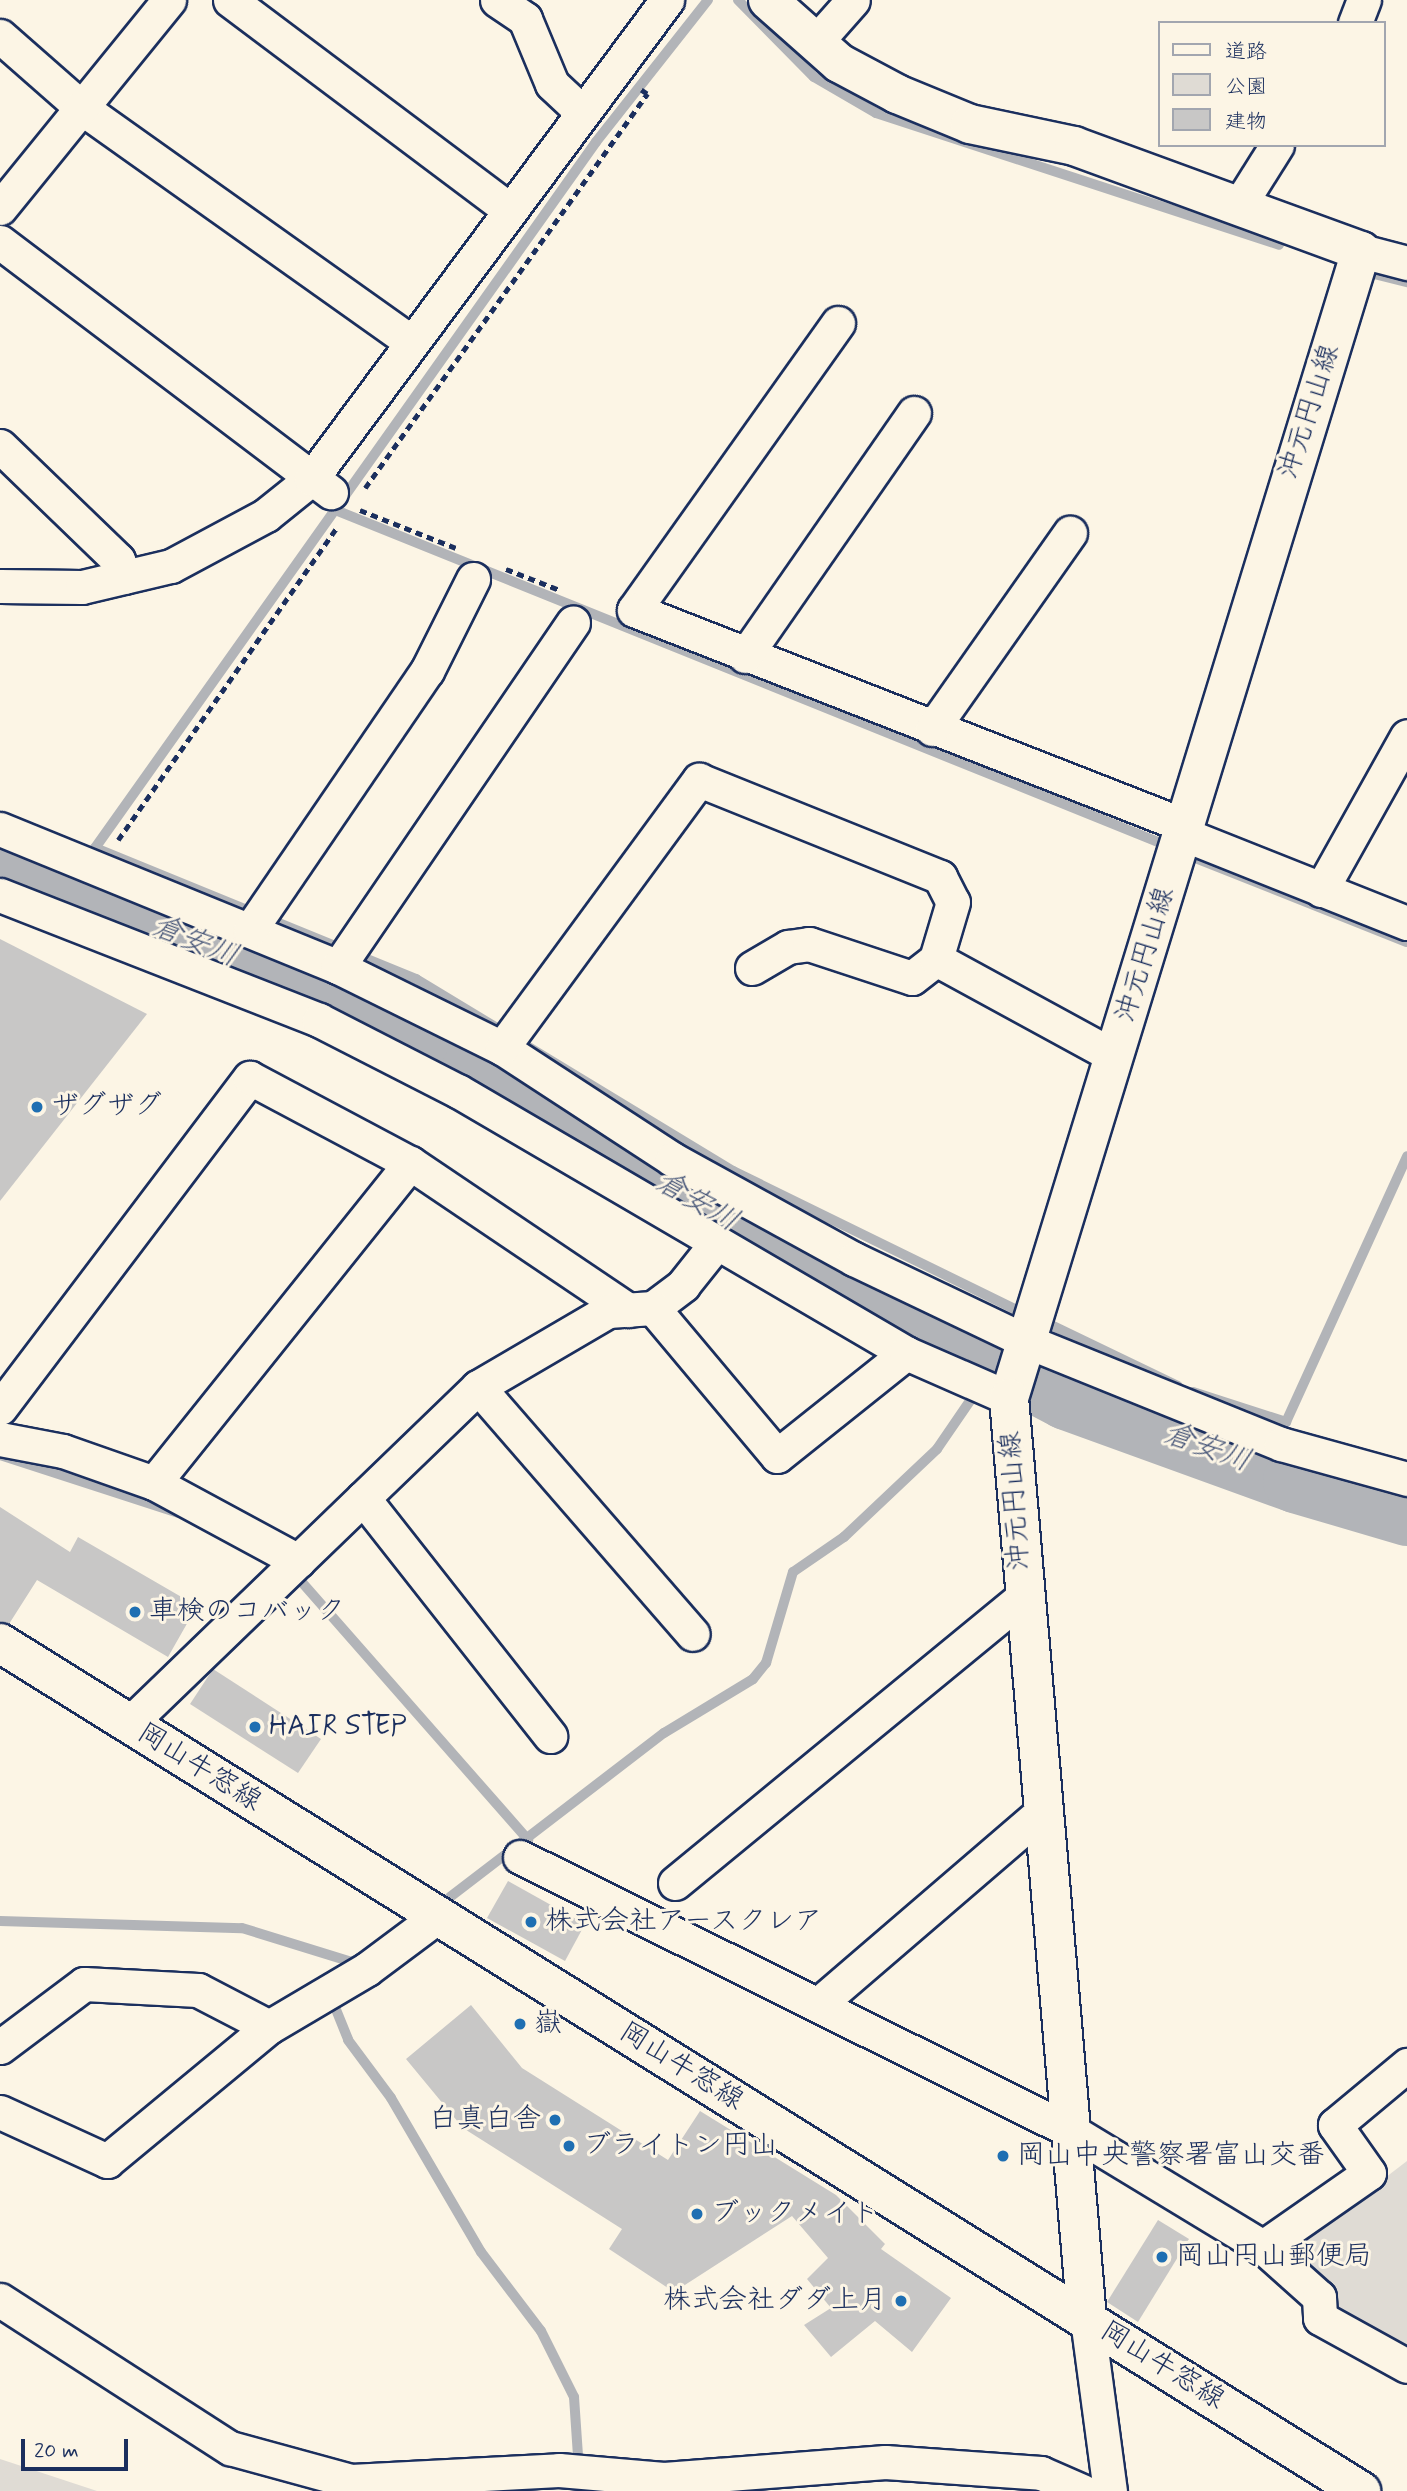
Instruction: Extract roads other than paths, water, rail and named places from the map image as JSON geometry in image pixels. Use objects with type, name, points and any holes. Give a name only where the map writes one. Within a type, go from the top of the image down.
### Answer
[{"type":"main road","points":[[768,0],[815,43],[885,88],[970,124],[1074,146],[1361,251]]},
{"type":"main road","name":"沖元円山線","points":[[1087,2319],[1073,2133],[1023,1597],[1017,1372],[1361,251]]},
{"type":"main road","name":"岡山牛窓線","points":[[0,1643],[1361,2491]]},
{"type":"street","points":[[0,208],[169,0]]},
{"type":"street","points":[[230,0],[508,208]]},
{"type":"street","points":[[498,0],[522,9],[552,84],[582,112]]},
{"type":"street","points":[[0,586],[82,586],[171,566],[266,515],[336,496],[411,342],[508,208],[667,0]]},
{"type":"street","points":[[815,43],[853,0]]},
{"type":"street","points":[[1356,21],[1364,0]]},
{"type":"street","points":[[0,36],[82,108],[411,342]]},
{"type":"street","points":[[1238,207],[1276,147]]},
{"type":"street","points":[[0,242],[336,496]]},
{"type":"street","points":[[1361,251],[1407,262]]},
{"type":"street","points":[[838,323],[634,610],[1184,830],[1321,890],[1407,923]]},
{"type":"street","points":[[746,656],[914,413]]},
{"type":"street","points":[[0,446],[118,560],[125,577]]},
{"type":"street","points":[[932,730],[1070,533]]},
{"type":"street","points":[[256,920],[427,671],[473,579]]},
{"type":"street","points":[[345,957],[573,622]]},
{"type":"street","points":[[1321,890],[1407,736]]},
{"type":"street","points":[[509,1039],[699,780],[940,877],[953,902],[936,959],[912,978],[809,944],[788,947],[752,968]]},
{"type":"street","points":[[3,841],[256,920],[345,957],[509,1039],[672,1159],[854,1259],[1017,1372]]},
{"type":"street","points":[[0,895],[319,1020],[458,1091],[714,1246],[906,1353],[1017,1372],[1407,1479]]},
{"type":"street","points":[[936,959],[1114,1056]]},
{"type":"street","points":[[0,1408],[250,1078],[410,1163],[641,1309],[777,1456],[906,1353]]},
{"type":"street","points":[[154,1483],[410,1163]]},
{"type":"street","points":[[129,1724],[478,1387],[553,1338],[608,1311],[641,1309],[683,1285],[714,1246]]},
{"type":"street","points":[[478,1387],[693,1634]]},
{"type":"street","points":[[0,1439],[63,1451],[154,1483],[292,1567]]},
{"type":"street","points":[[363,1498],[550,1736]]},
{"type":"street","points":[[675,1883],[1023,1597]]},
{"type":"street","points":[[821,2002],[1043,1811]]},
{"type":"street","points":[[520,1857],[821,2002],[1073,2133],[1263,2247],[1319,2297],[1320,2318],[1407,2366]]},
{"type":"street","points":[[0,2112],[107,2161],[269,2027],[367,1969],[438,1916]]},
{"type":"street","points":[[0,2047],[85,1984],[198,1990],[269,2027]]},
{"type":"street","points":[[1263,2247],[1369,2173],[1335,2126],[1407,2065]]},
{"type":"street","points":[[0,2300],[230,2448],[351,2481],[664,2479],[885,2462],[1041,2473],[1082,2491]]},
{"type":"street","points":[[1087,2319],[1110,2491]]},
{"type":"waterway","points":[[708,0],[596,142],[95,848],[416,979],[733,1171],[1013,1308]]},
{"type":"waterway","points":[[738,0],[814,77],[876,113],[1279,245]]},
{"type":"waterway","points":[[1374,274],[1407,282]]},
{"type":"waterway","points":[[333,509],[1158,842]]},
{"type":"waterway","points":[[1193,857],[1407,942]]},
{"type":"waterway","name":"倉安川","points":[[0,863],[262,970],[474,1069],[703,1207],[1066,1397],[1295,1480],[1407,1513]]},
{"type":"waterway","points":[[1193,1392],[1286,1422],[1407,1156]]},
{"type":"waterway","points":[[1049,1324],[1178,1386]]},
{"type":"waterway","points":[[983,1370],[986,1360]]},
{"type":"waterway","points":[[450,1897],[664,1733],[753,1679],[766,1663],[793,1572],[844,1537],[937,1449],[974,1395]]},
{"type":"waterway","points":[[0,1455],[178,1513]]},
{"type":"waterway","points":[[292,1571],[528,1840]]},
{"type":"waterway","points":[[0,1921],[242,1928],[352,1962],[358,1959]]},
{"type":"waterway","points":[[335,2007],[348,2040],[391,2098],[481,2252],[541,2331],[574,2397],[578,2455]]},
{"type":"place","name":"ザグザグ","points":[[37,1107]]},
{"type":"place","name":"車検のコバック","points":[[135,1612]]},
{"type":"place","name":"HAIR STEP","points":[[255,1727]]},
{"type":"place","name":"株式会社アースクレア","points":[[531,1922]]},
{"type":"place","name":"嶽","points":[[520,2024]]},
{"type":"place","name":"白真白舎","points":[[555,2120]]},
{"type":"place","name":"ブライトン円山","points":[[569,2146]]},
{"type":"place","name":"岡山中央警察署富山交番","points":[[1003,2156]]},
{"type":"place","name":"ブックメイト","points":[[697,2214]]},
{"type":"place","name":"岡山円山郵便局","points":[[1162,2257]]},
{"type":"place","name":"株式会社ダダ上月","points":[[901,2301]]}]
